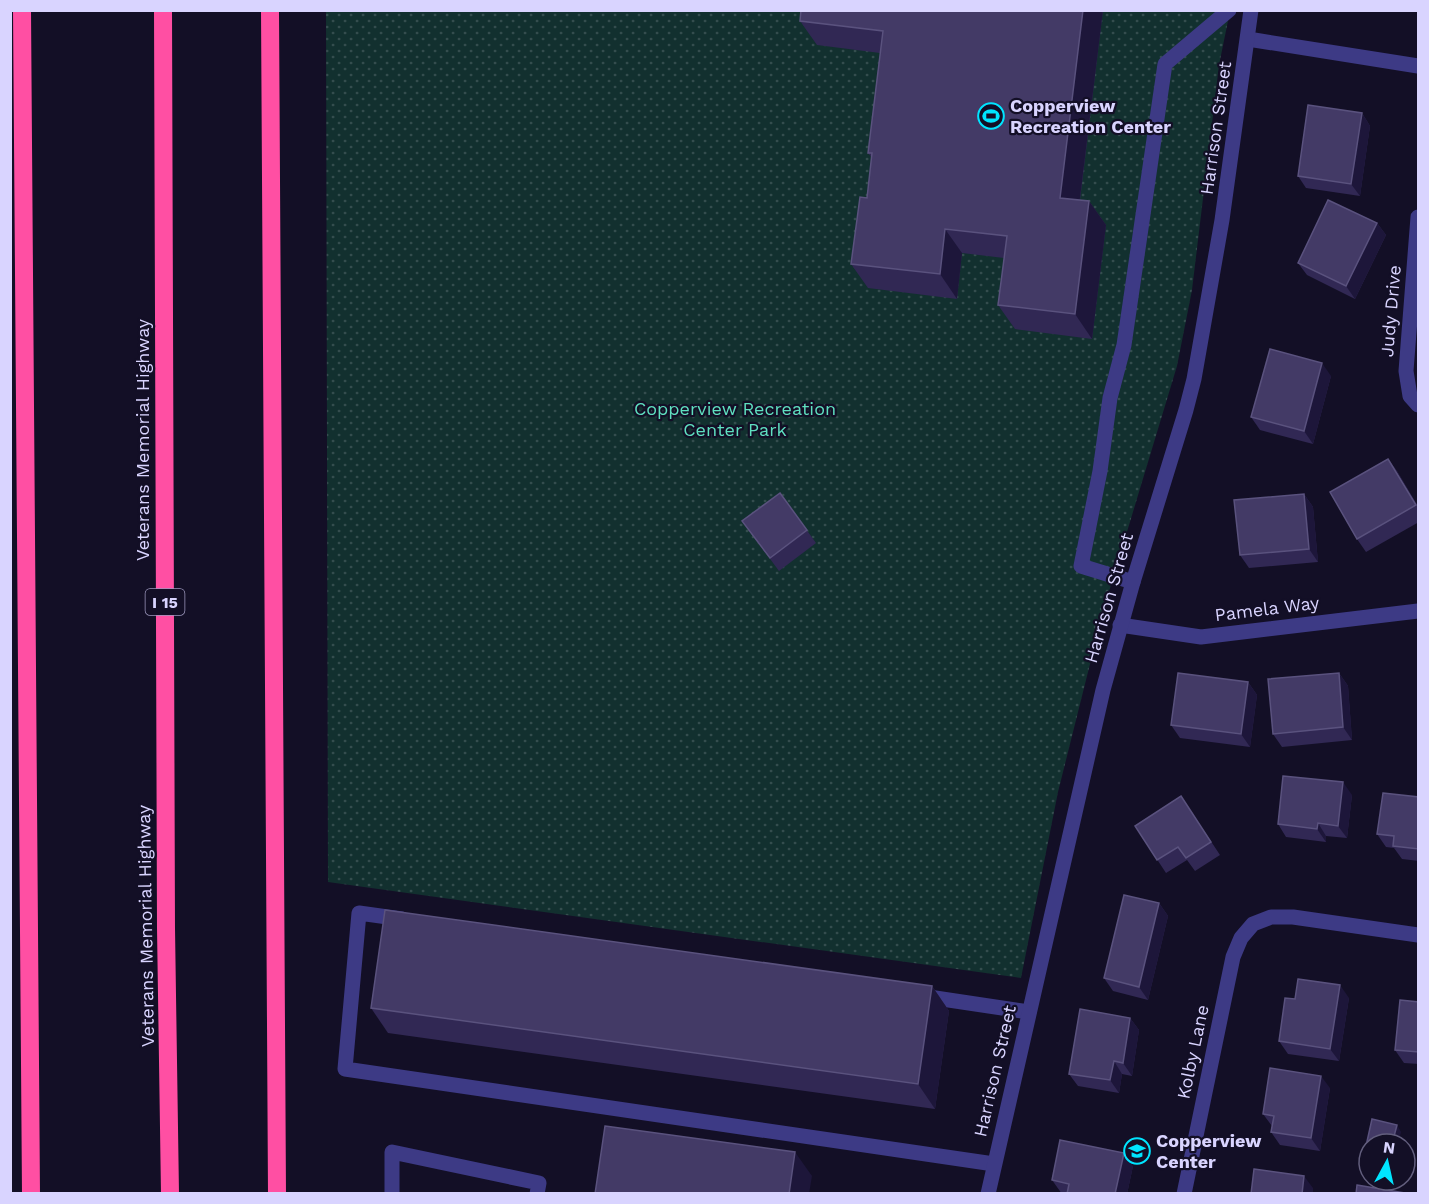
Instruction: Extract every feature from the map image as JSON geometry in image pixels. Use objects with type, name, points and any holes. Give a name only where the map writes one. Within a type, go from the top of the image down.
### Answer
[{"type":"highway","points":[[22,10],[31,1194]]},
{"type":"highway","name":"Veterans Memorial Highway","points":[[163,10],[166,904],[170,1194]]},
{"type":"highway","points":[[270,10],[277,1194]]},
{"type":"street","points":[[1132,582],[1081,566],[1100,471],[1110,398],[1124,345],[1165,64],[1229,10]]},
{"type":"street","name":"Harrison Street","points":[[987,1194],[1103,690],[1132,582],[1194,379],[1222,220],[1251,10]]},
{"type":"street","points":[[1248,39],[1419,66]]},
{"type":"street","name":"Judy Drive","points":[[1419,217],[1406,371],[1410,396],[1419,405]]},
{"type":"street","name":"Pamela Way","points":[[1120,626],[1201,637],[1419,610]]},
{"type":"street","points":[[418,921],[359,913],[345,1069],[994,1164]]},
{"type":"street","name":"Kolby Lane","points":[[1184,1194],[1233,957],[1241,938],[1253,924],[1271,917],[1293,917],[1419,935]]},
{"type":"street","points":[[911,994],[1029,1012]]},
{"type":"street","points":[[392,1194],[392,1152],[539,1183],[537,1194]]},
{"type":"green space","name":"Copperview Recreation Center Park","points":[[326,11],[1230,11],[1219,65],[1192,290],[1177,366],[1104,608],[1058,792],[1021,978],[328,882]]},
{"type":"building","name":"Copperview Recreation Center","points":[[801,10],[1083,10],[1060,198],[1089,201],[1075,314],[998,305],[1007,236],[945,229],[940,274],[851,264],[860,197],[867,198],[872,153],[868,153],[883,31],[800,21]]},
{"type":"building","points":[[1308,105],[1362,113],[1351,184],[1298,176]]},
{"type":"building","points":[[1328,200],[1377,223],[1346,286],[1298,263]]},
{"type":"building","points":[[1270,349],[1322,363],[1304,431],[1251,417]]},
{"type":"building","points":[[1388,459],[1416,505],[1357,539],[1330,492]]},
{"type":"building","points":[[780,493],[807,530],[770,558],[742,521]]},
{"type":"building","points":[[1304,494],[1309,549],[1240,555],[1234,500]]},
{"type":"building","points":[[1178,673],[1248,682],[1241,734],[1171,725]]},
{"type":"building","points":[[1339,673],[1343,727],[1273,734],[1268,679]]},
{"type":"building","points":[[1283,776],[1343,782],[1338,826],[1318,823],[1317,829],[1278,824]]},
{"type":"building","points":[[1383,793],[1419,797],[1419,849],[1393,846],[1394,836],[1377,834]]},
{"type":"building","points":[[1181,796],[1211,842],[1186,858],[1178,847],[1157,860],[1135,826]]},
{"type":"building","points":[[1124,895],[1159,903],[1139,987],[1104,978]]},
{"type":"building","points":[[385,910],[932,986],[918,1084],[371,1008]]},
{"type":"building","points":[[1298,979],[1340,985],[1330,1049],[1279,1041],[1285,998],[1295,999]]},
{"type":"building","points":[[1400,1000],[1419,1002],[1419,1052],[1395,1050]]},
{"type":"building","points":[[1080,1009],[1130,1018],[1123,1063],[1114,1061],[1110,1080],[1069,1074]]},
{"type":"building","points":[[1270,1068],[1321,1076],[1311,1138],[1271,1132],[1274,1116],[1263,1114]]},
{"type":"building","points":[[1372,1119],[1397,1125],[1395,1132],[1369,1132]]},
{"type":"building","points":[[605,1126],[795,1152],[789,1194],[595,1194]]},
{"type":"building","points":[[1060,1140],[1124,1153],[1115,1194],[1067,1194],[1069,1184],[1052,1180]]},
{"type":"building","points":[[1254,1169],[1304,1176],[1302,1194],[1251,1194]]},
{"type":"building","points":[[1357,1185],[1357,1192],[1411,1194],[1356,1194]]},
{"type":"place","name":"Copperview Recreation Center","points":[[991,116]]},
{"type":"place","name":"Copperview Center","points":[[1137,1151]]}]
